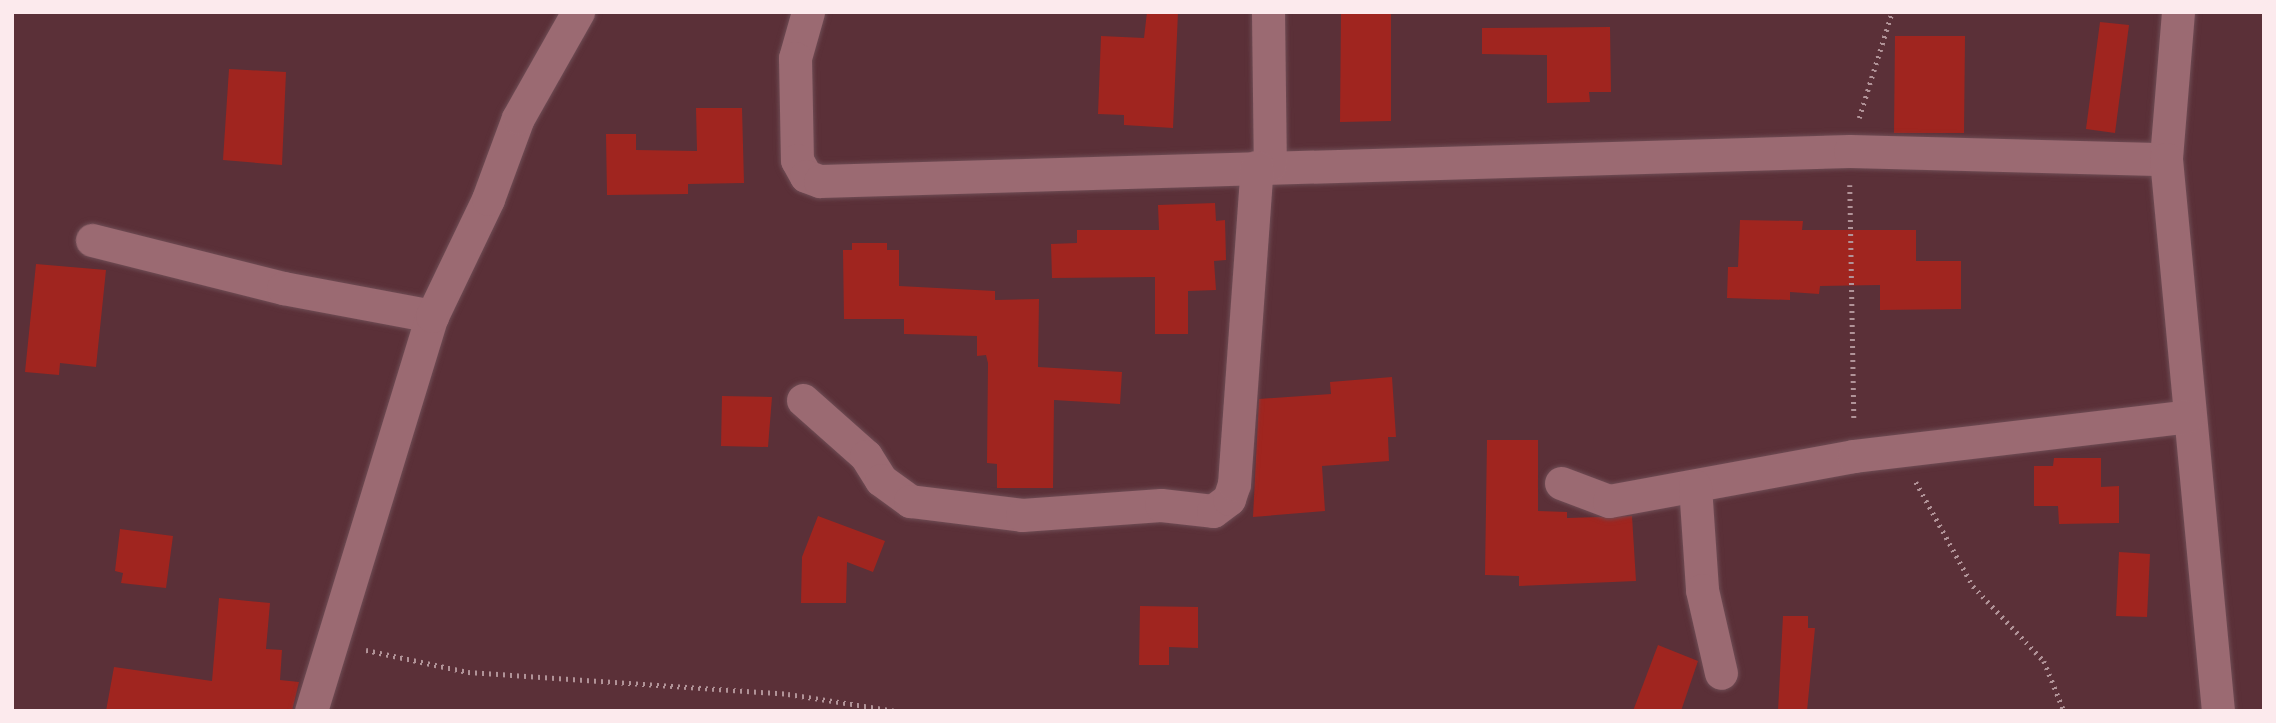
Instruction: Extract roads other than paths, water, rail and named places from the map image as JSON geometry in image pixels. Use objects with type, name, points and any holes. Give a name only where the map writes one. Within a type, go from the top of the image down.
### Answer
[{"type":"street","points":[[311,711],[330,638],[432,316],[488,198],[518,118],[578,12]]},
{"type":"street","points":[[808,12],[795,58],[797,160],[806,176],[820,181],[1850,151],[2166,159]]},
{"type":"street","points":[[803,400],[866,456],[881,480],[910,501],[1022,515],[1161,505],[1213,511],[1229,499],[1234,484],[1263,166],[1268,12]]},
{"type":"street","points":[[2178,12],[2166,159],[2188,416],[2218,711]]},
{"type":"street","points":[[92,240],[283,288],[432,316]]},
{"type":"street","points":[[1561,483],[1609,501],[1854,456],[2188,416]]},
{"type":"street","points":[[1696,486],[1702,590],[1721,673]]}]
